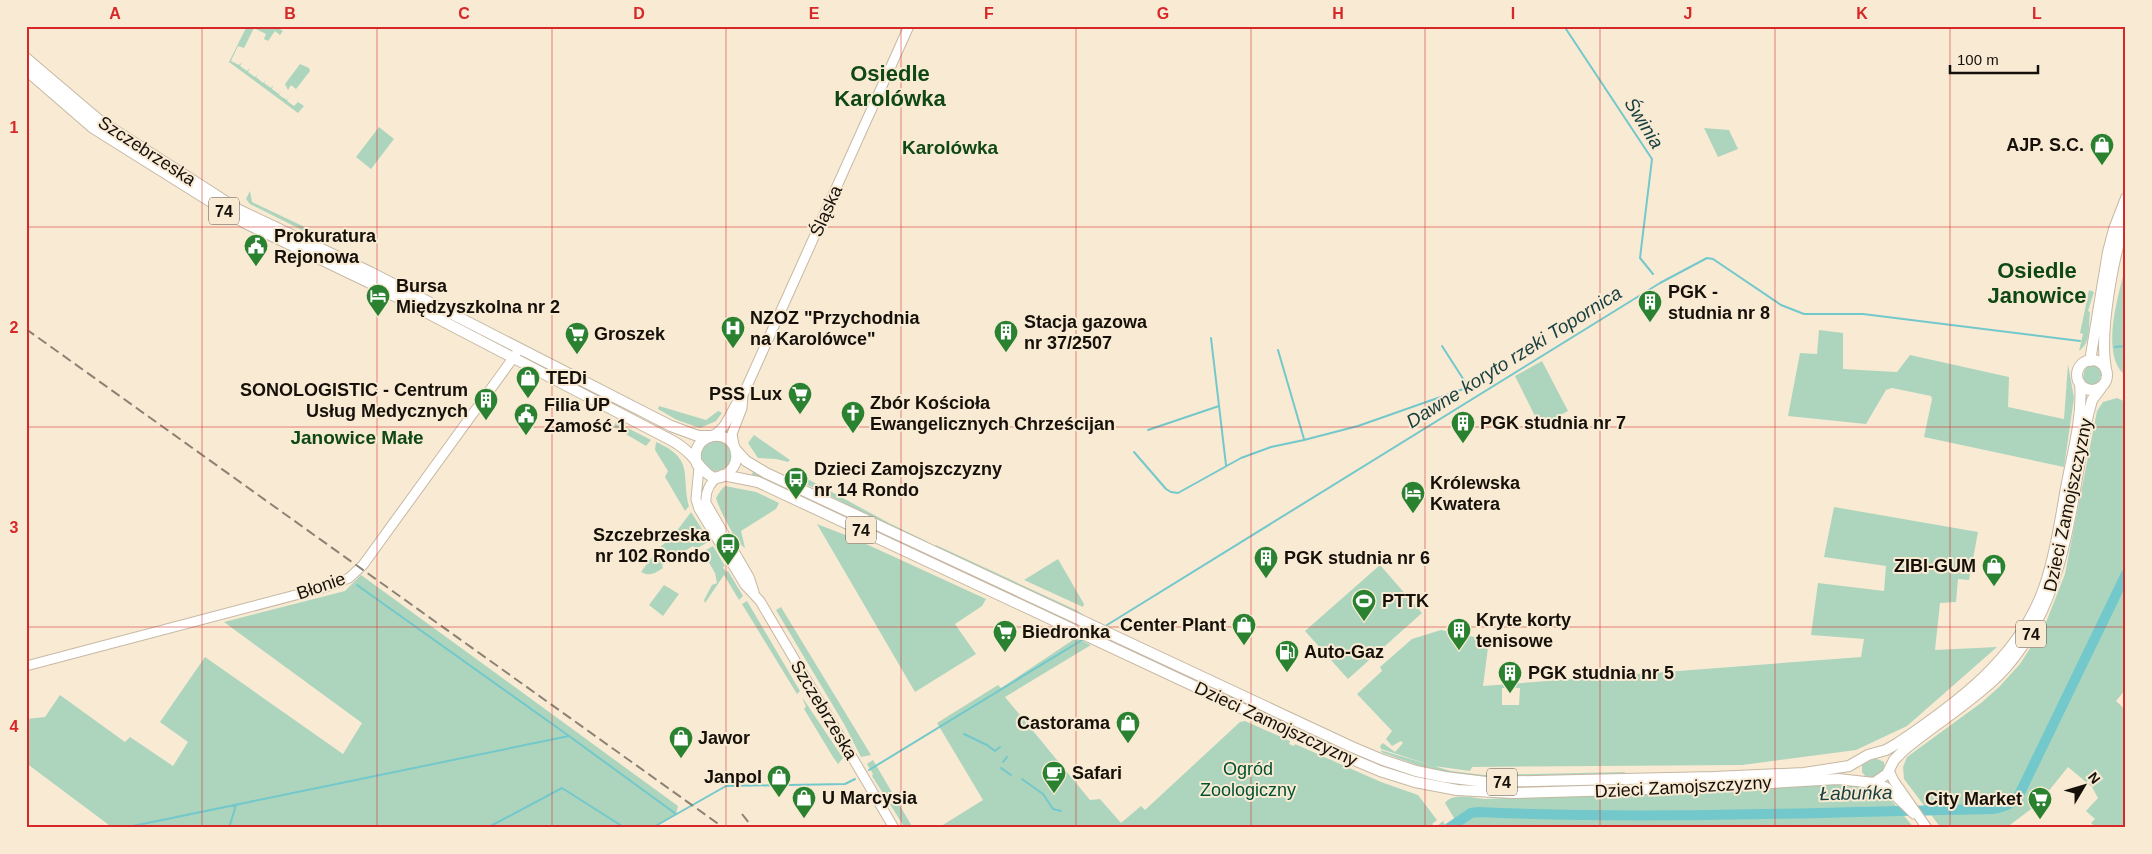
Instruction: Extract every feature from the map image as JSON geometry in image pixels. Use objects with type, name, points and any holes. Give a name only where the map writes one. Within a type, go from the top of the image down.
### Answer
[{"type":"main road","name":"Szczebrzeska","points":[[26,58],[99,120],[239,210],[370,272],[678,430],[698,436],[710,436]]},
{"type":"main road","name":"Szczebrzeska","points":[[26,70],[93,128],[233,217],[368,282],[669,439],[689,453],[698,465]]},
{"type":"main road","name":"74","points":[[2080,383],[2079,369],[2090,360],[2108,252],[2126,198]]},
{"type":"main road","name":"74","points":[[2100,388],[2107,380],[2103,350],[2104,332],[2115,259],[2126,220]]},
{"type":"main road","points":[[2090,360],[2098,361],[2106,370]]},
{"type":"main road","points":[[2080,383],[2091,390],[2100,388]]},
{"type":"main road","name":"Dzieci Zamojszczyzny","points":[[735,448],[740,456],[766,473],[1352,747],[1411,769],[1445,777],[1486,782],[1714,777],[1828,771],[1849,766],[1866,756],[1886,750],[1978,683],[2012,648],[2030,620],[2043,589],[2055,546],[2079,410],[2080,383]]},
{"type":"main road","name":"Dzieci Zamojszczyzny","points":[[1889,770],[1894,760],[1904,750],[1996,678],[2018,652],[2037,624],[2055,579],[2066,533],[2088,415],[2092,400],[2100,388]]},
{"type":"main road","name":"74","points":[[710,436],[724,437],[735,448]]},
{"type":"main road","points":[[698,465],[696,455],[698,447],[703,440],[710,436]]},
{"type":"main road","points":[[721,476],[734,467],[736,458],[735,448]]},
{"type":"main road","name":"74","points":[[698,465],[708,475],[721,476]]},
{"type":"main road","name":"Dzieci Zamojszczyzny","points":[[721,476],[758,482],[1335,752],[1406,780],[1457,790],[1514,794],[1688,788],[1838,779],[1872,783]]},
{"type":"main road","points":[[1872,783],[1861,776],[1858,770],[1866,756],[1882,756],[1889,770]]},
{"type":"main road","name":"74","points":[[1872,783],[1881,780],[1889,770]]},
{"type":"street","name":"Śląska","points":[[735,448],[732,434],[742,408],[743,395],[909,26]]},
{"type":"street","name":"Błonie","points":[[26,666],[332,586],[349,578],[363,565],[513,357],[521,349]]},
{"type":"street","name":"Śląska","points":[[710,436],[723,428],[735,403],[743,395]]},
{"type":"street","name":"Szczebrzeska","points":[[698,465],[697,505],[746,585],[754,592]]},
{"type":"street","name":"Szczebrzeska","points":[[721,476],[713,481],[708,491],[706,503],[749,577],[754,592],[894,828]]},
{"type":"street","points":[[1889,770],[1894,781],[1924,824]]},
{"type":"street","points":[[1872,783],[1886,787],[1924,824]]},
{"type":"green space","points":[[247,26],[275,26],[283,31],[280,35],[275,31],[268,41],[264,39],[266,34],[254,28],[244,48],[238,46],[231,61],[239,65],[242,62],[240,66],[247,71],[250,68],[248,72],[255,77],[258,74],[256,77],[263,83],[266,80],[264,83],[271,88],[273,85],[272,89],[279,94],[281,91],[279,95],[287,100],[289,97],[287,101],[294,106],[298,102],[304,106],[298,113],[229,62]]},
{"type":"green space","points":[[300,64],[309,68],[310,71],[296,89],[291,85],[288,90],[285,84]]},
{"type":"green space","points":[[379,127],[394,139],[371,169],[356,157]]},
{"type":"green space","points":[[1704,128],[1729,130],[1738,149],[1718,157]]},
{"type":"green space","points":[[250,191],[252,202],[311,230],[319,236],[318,238],[250,204],[246,199]]},
{"type":"green space","points":[[2125,267],[2126,376],[2118,367],[2112,340],[2113,324]]},
{"type":"green space","points":[[2089,290],[2094,292],[2088,311],[2090,312],[2089,333],[2086,343],[2079,351],[2083,334],[2080,333]]},
{"type":"green space","points":[[1819,330],[1843,333],[1843,369],[1897,372],[1910,355],[2009,377],[2008,407],[2064,419],[2068,364],[2074,398],[2064,467],[1924,437],[1931,396],[1892,388],[1886,390],[1866,424],[1788,416],[1800,353],[1817,354]]},
{"type":"green space","points":[[1542,361],[1568,411],[1540,426],[1515,376]]},
{"type":"green space","points":[[2091,364],[2099,366],[2102,373],[2098,383],[2091,387],[2085,384],[2083,375],[2086,368]]},
{"type":"green space","points":[[2117,398],[2126,402],[2126,689],[2116,701],[2126,710],[2126,828],[2097,828],[2091,823],[2095,819],[2086,811],[2098,798],[2092,787],[2068,767],[2039,803],[2006,828],[1941,828],[1904,779],[1903,767],[1907,757],[1981,703],[1999,687],[2020,664],[2045,625],[2065,574],[2097,411],[2103,402]]},
{"type":"green space","points":[[659,406],[706,420],[718,411],[722,413],[716,421],[700,428],[677,420],[658,409]]},
{"type":"green space","points":[[616,422],[651,440],[646,446],[614,427]]},
{"type":"green space","points":[[754,435],[790,460],[788,462],[758,458],[748,443]]},
{"type":"green space","points":[[716,441],[727,445],[731,456],[727,467],[716,471],[705,467],[701,456],[705,445]]},
{"type":"green space","points":[[656,442],[668,448],[676,455],[684,469],[689,506],[685,511],[665,477],[668,471],[655,450]]},
{"type":"green space","points":[[754,470],[925,551],[923,555],[751,476]]},
{"type":"green space","points":[[791,470],[928,542],[928,545],[796,479]]},
{"type":"green space","points":[[725,486],[756,492],[779,503],[776,509],[741,531],[745,548],[728,525],[716,498]]},
{"type":"green space","points":[[1834,507],[1978,532],[1969,580],[1958,579],[1956,602],[1940,603],[1935,650],[1997,647],[1907,726],[1856,750],[1742,765],[1472,767],[1470,771],[1434,766],[1381,749],[1380,746],[1383,743],[1395,752],[1403,743],[1401,741],[1392,746],[1386,739],[1392,731],[1357,694],[1382,671],[1380,667],[1412,639],[1441,630],[1489,640],[1483,686],[1861,657],[1864,639],[1811,635],[1818,583],[1884,591],[1886,566],[1824,557]],"holes":[[[1502,688],[1520,688],[1519,705],[1502,705]]]},
{"type":"green space","points":[[691,512],[709,540],[708,542],[696,549],[693,546],[680,554],[681,558],[679,559],[676,556],[662,565],[663,568],[655,573],[647,574],[641,572],[658,549],[673,536]]},
{"type":"green space","points":[[817,524],[853,538],[986,599],[982,606],[955,624],[976,654],[915,692]]},
{"type":"green space","points":[[936,545],[1076,610],[1093,621],[934,547]]},
{"type":"green space","points":[[713,546],[725,566],[723,567],[726,572],[728,571],[743,596],[739,600],[724,575],[705,603],[704,600],[712,585],[717,583],[715,573],[707,559],[701,559],[704,551]]},
{"type":"green space","points":[[1058,559],[1084,604],[1083,607],[1024,580]]},
{"type":"green space","name":"PTTK","points":[[1380,565],[1422,613],[1348,679],[1305,631]]},
{"type":"green space","points":[[361,575],[678,806],[676,814],[652,828],[113,828],[26,763],[26,719],[45,717],[60,695],[125,742],[130,737],[173,766],[188,742],[160,722],[205,657],[343,754],[362,723],[224,622],[345,591]]},
{"type":"green space","points":[[664,585],[679,594],[663,616],[649,605]]},
{"type":"green space","points":[[747,601],[800,691],[797,694],[742,604]]},
{"type":"green space","points":[[781,607],[871,755],[861,757],[844,724],[776,610]]},
{"type":"green space","name":"Ogród Zoologiczny","points":[[1076,638],[1091,645],[1005,697],[1090,800],[1100,799],[1121,823],[1141,806],[1145,810],[1240,722],[1245,721],[1290,741],[1289,744],[1294,746],[1295,744],[1381,782],[1418,795],[1437,820],[1432,824],[1436,827],[1443,821],[1447,828],[938,828],[983,800],[937,723],[998,685],[1001,688]]},
{"type":"green space","points":[[802,697],[843,758],[838,764],[804,709],[806,707]]},
{"type":"green space","points":[[1380,750],[1451,771],[1484,775],[1625,772],[1624,774],[1542,778],[1480,778],[1440,772],[1383,753]]},
{"type":"green space","points":[[1875,758],[1884,762],[1885,769],[1875,777],[1866,777],[1862,772],[1862,765]]},
{"type":"green space","points":[[873,760],[913,828],[905,828],[872,776],[873,774],[867,764]]},
{"type":"green space","points":[[1848,783],[1883,790],[1914,828],[1460,828],[1445,803],[1458,797],[1485,799]]},
{"type":"waterway","name":"Świnia","points":[[1564,26],[1652,159],[1640,258],[1653,274]]},
{"type":"waterway","name":"Dawne koryto rzeki Topornica","points":[[1107,625],[1660,283],[1707,258],[1713,259],[1781,305],[1804,314],[1863,314],[2080,341]]},
{"type":"waterway","points":[[1211,338],[1226,465]]},
{"type":"waterway","points":[[1442,346],[1469,388]]},
{"type":"waterway","name":"Dawne koryto rzeki Topornica","points":[[2115,347],[2126,346]]},
{"type":"waterway","points":[[1278,350],[1304,439]]},
{"type":"waterway","points":[[1134,452],[1166,489],[1178,493],[1241,458],[1271,447],[1358,426],[1469,387]]},
{"type":"waterway","points":[[1148,430],[1219,406]]},
{"type":"waterway","name":"Łabuńka","points":[[1449,828],[1471,813],[1478,812],[1671,815],[1993,809],[2005,806],[2014,801],[2019,795],[2126,574]]},
{"type":"waterway","points":[[357,585],[569,736]]},
{"type":"waterway","name":"Dawne koryto rzeki Topornica","points":[[869,770],[1082,640]]},
{"type":"waterway","points":[[964,734],[995,751],[1000,747]]},
{"type":"waterway","points":[[133,826],[569,736],[676,814]]},
{"type":"waterway","points":[[1003,762],[1007,757]]},
{"type":"waterway","points":[[1001,768],[1011,775]]},
{"type":"waterway","name":"Dawne koryto rzeki Topornica","points":[[652,828],[726,786],[845,784],[855,779]]},
{"type":"waterway","points":[[1022,779],[1043,794],[1053,809],[1061,811]]},
{"type":"waterway","points":[[487,828],[562,788],[625,828]]},
{"type":"waterway","points":[[229,828],[236,805]]},
{"type":"railway","points":[[26,329],[724,828]]},
{"type":"railway","points":[[742,814],[753,828]]},
{"type":"place","name":"AJP. S.C.","points":[[2102,166]]},
{"type":"place","name":"Prokuratura Rejonowa","points":[[256,267]]},
{"type":"place","name":"Bursa Międzyszkolna nr 2","points":[[378,317]]},
{"type":"place","name":"PGK - studnia nr 8","points":[[1650,323]]},
{"type":"place","name":"NZOZ \"Przychodnia na Karolówce\"","points":[[733,349]]},
{"type":"place","name":"Stacja gazowa nr 37/2507","points":[[1006,353]]},
{"type":"place","name":"Groszek","points":[[577,355]]},
{"type":"place","name":"TEDi","points":[[528,399]]},
{"type":"place","name":"PSS Lux","points":[[800,415]]},
{"type":"place","name":"SONOLOGISTIC - Centrum Usług Medycznych","points":[[486,421]]},
{"type":"place","name":"Zbór Kościoła Ewangelicznych Chrześcijan","points":[[853,434]]},
{"type":"place","name":"Filia UP Zamość 1","points":[[526,436]]},
{"type":"place","name":"PGK studnia nr 7","points":[[1463,444]]},
{"type":"place","name":"Dzieci Zamojszczyzny nr 14 Rondo","points":[[796,500]]},
{"type":"place","name":"Królewska Kwatera","points":[[1413,514]]},
{"type":"place","name":"Szczebrzeska nr 102 Rondo","points":[[728,566]]},
{"type":"place","name":"PGK studnia nr 6","points":[[1266,579]]},
{"type":"place","name":"ZIBI-GUM","points":[[1994,587]]},
{"type":"place","name":"PTTK","points":[[1364,622]]},
{"type":"place","name":"Center Plant","points":[[1244,646]]},
{"type":"place","name":"Kryte korty tenisowe","points":[[1459,651]]},
{"type":"place","name":"Biedronka","points":[[1005,653]]},
{"type":"place","name":"Auto-Gaz","points":[[1287,673]]},
{"type":"place","name":"PGK studnia nr 5","points":[[1510,694]]},
{"type":"place","name":"Castorama","points":[[1128,744]]},
{"type":"place","name":"Jawor","points":[[681,759]]},
{"type":"place","name":"Safari","points":[[1054,794]]},
{"type":"place","name":"Janpol","points":[[779,798]]},
{"type":"place","name":"U Marcysia","points":[[804,819]]},
{"type":"place","name":"City Market","points":[[2040,820]]},
{"type":"district","name":"Osiedle Karolówka","points":[[890,86]]},
{"type":"district","name":"Karolówka","points":[[950,147]]},
{"type":"district","name":"Osiedle Janowice","points":[[2037,282]]},
{"type":"district","name":"Janowice Małe","points":[[357,437]]}]
